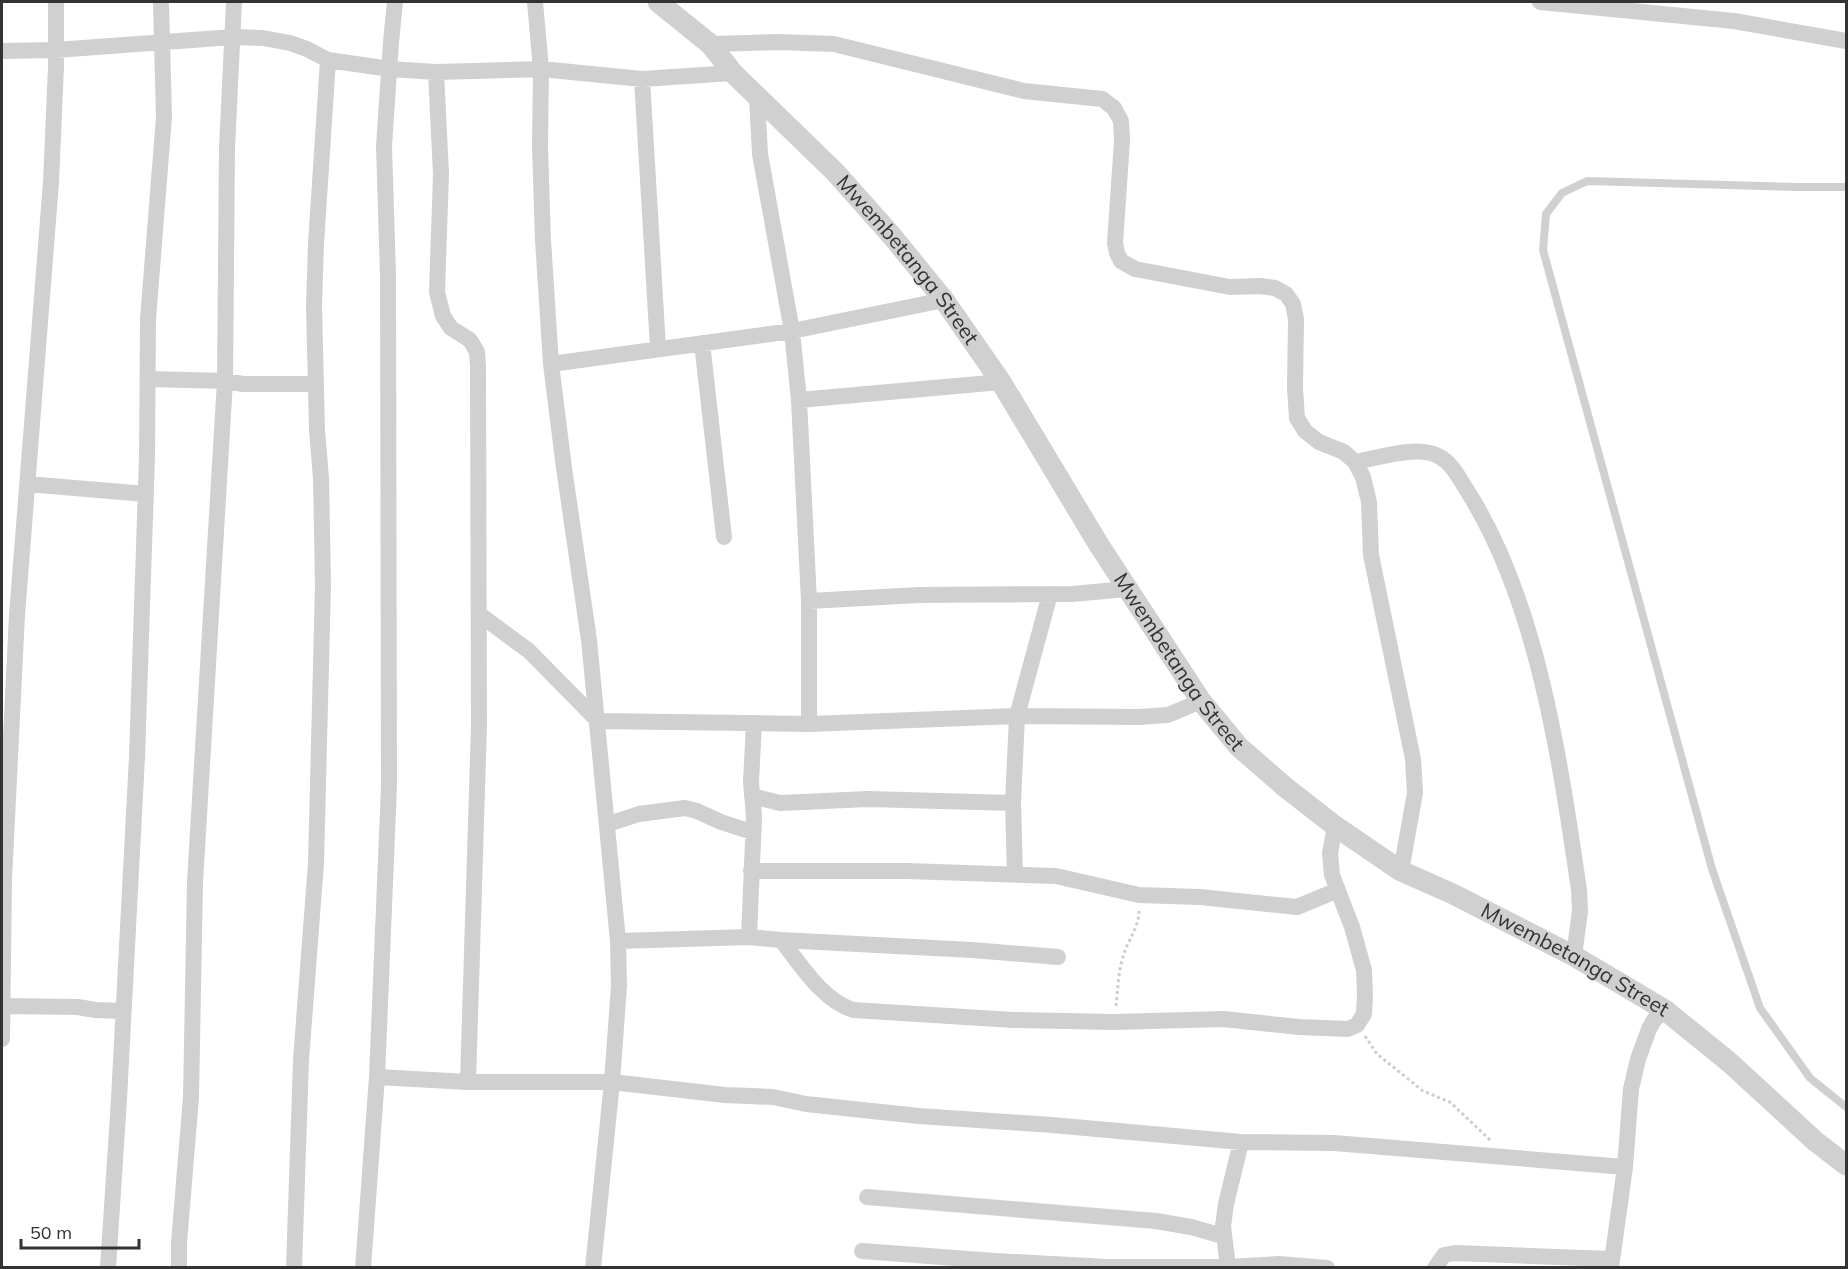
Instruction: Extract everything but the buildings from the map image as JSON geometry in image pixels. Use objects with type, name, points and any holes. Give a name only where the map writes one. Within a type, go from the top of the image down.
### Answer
[{"type":"street","points":[[2,1039],[8,791],[17,604],[51,182],[56,2]]},
{"type":"street","points":[[108,1268],[137,757],[150,288],[164,117],[161,2]]},
{"type":"street","points":[[179,1268],[191,1096],[195,882],[225,381],[227,148],[234,2]]},
{"type":"street","points":[[363,1268],[377,1077],[389,751],[387,665],[388,275],[384,146],[395,2]]},
{"type":"street","points":[[535,2],[541,69],[540,147],[551,364],[589,640],[618,941],[619,986],[612,1082],[593,1268]]},
{"type":"street","name":"Mwembetanga Street","points":[[658,2],[710,44],[733,73],[835,172],[892,236],[944,300],[1001,382],[1127,589],[1201,701],[1239,747],[1335,826],[1401,871],[1453,894],[1574,956],[1665,1010],[1722,1056],[1815,1141],[1846,1165]]},
{"type":"street","points":[[1540,2],[1734,21],[1846,41]]},
{"type":"street","points":[[2,51],[56,50],[233,37],[264,38],[290,43],[308,49],[328,60],[390,69],[436,72],[541,69],[642,79],[733,73]]},
{"type":"street","points":[[710,44],[779,42],[834,44],[1024,91],[1102,99],[1114,108],[1121,121],[1122,141],[1115,243],[1121,261],[1135,269],[1230,286],[1275,288],[1286,294],[1293,304],[1296,319],[1297,418],[1305,431],[1319,442],[1344,452],[1355,462],[1363,477],[1369,502],[1371,555],[1413,759],[1415,793],[1401,871]]},
{"type":"street","points":[[294,1268],[301,1060],[316,863],[323,585],[314,306],[328,60]]},
{"type":"street","points":[[436,72],[441,174],[437,292],[443,316],[451,328],[470,340],[477,352],[478,779],[468,1082]]},
{"type":"street","points":[[642,79],[658,348]]},
{"type":"street","points":[[757,97],[760,154],[792,331],[799,400],[809,601],[809,724]]},
{"type":"street","points":[[551,364],[792,331],[944,300]]},
{"type":"street","points":[[702,344],[724,537]]},
{"type":"street","points":[[148,379],[225,381],[243,384],[316,384]]},
{"type":"street","points":[[799,400],[1001,382]]},
{"type":"street","points":[[1355,462],[1412,452],[1426,452],[1440,457],[1452,467],[1479,510],[1509,577],[1535,655],[1558,761],[1579,890],[1580,911],[1574,956]]},
{"type":"street","points":[[27,484],[146,494]]},
{"type":"street","points":[[809,601],[919,595],[1072,594],[1127,589]]},
{"type":"street","points":[[1015,874],[1013,803],[1017,716],[1050,594]]},
{"type":"street","points":[[479,614],[529,651],[598,721],[809,724],[1017,716],[1139,717],[1168,715],[1201,701]]},
{"type":"street","points":[[749,937],[754,817],[751,782],[754,723]]},
{"type":"street","points":[[752,796],[780,803],[868,799],[1013,803]]},
{"type":"street","points":[[608,824],[639,814],[685,808],[752,832]]},
{"type":"street","points":[[781,940],[828,997],[841,1006],[853,1010],[1012,1020],[1114,1022],[1223,1019],[1299,1027],[1348,1029],[1357,1025],[1364,1014],[1364,970],[1352,927],[1332,875],[1330,853],[1335,826]]},
{"type":"street","points":[[751,871],[907,871],[1056,876],[1139,895],[1200,897],[1297,907],[1338,890]]},
{"type":"street","points":[[618,941],[749,937],[1058,957]]},
{"type":"street","points":[[3,1006],[78,1007],[123,1011]]},
{"type":"street","points":[[1435,1268],[1444,1256],[1455,1253],[1611,1263],[1626,1167],[1631,1089],[1638,1059],[1649,1029],[1654,1020],[1665,1010]]},
{"type":"street","points":[[377,1077],[468,1082],[612,1082],[725,1095],[773,1097],[806,1104],[919,1116],[1241,1142],[1334,1143],[1626,1167]]},
{"type":"street","points":[[1228,1267],[1223,1226],[1241,1142]]},
{"type":"street","points":[[867,1197],[1156,1221],[1223,1236]]},
{"type":"street","points":[[862,1251],[906,1261],[1107,1267],[1228,1267],[1279,1264],[1327,1268]]},
{"type":"lane","points":[[1846,187],[1587,181],[1562,193],[1546,214],[1543,250],[1712,869],[1760,1008],[1810,1078],[1846,1107]]},
{"type":"path","points":[[1114,1022],[1122,959],[1137,927],[1139,895]]},
{"type":"path","points":[[1357,1025],[1377,1054],[1423,1091],[1450,1102],[1509,1157]]}]
